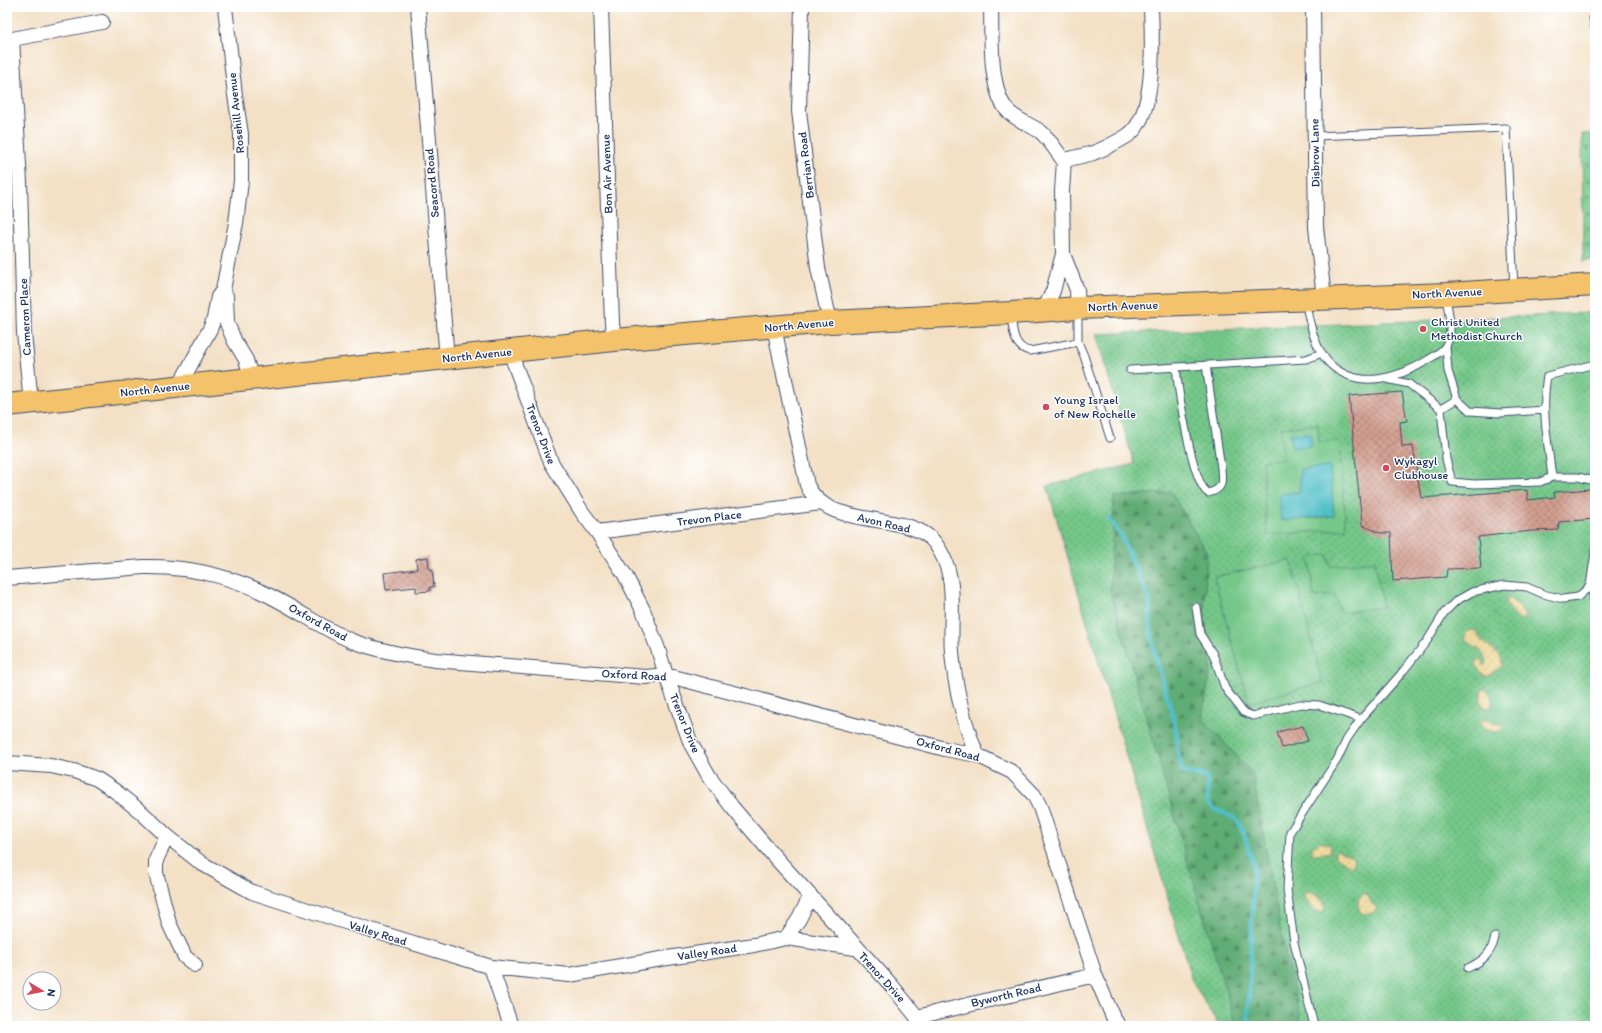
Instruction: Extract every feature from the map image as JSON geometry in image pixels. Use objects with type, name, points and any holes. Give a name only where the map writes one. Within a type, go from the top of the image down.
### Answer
[{"type":"main road","name":"North Avenue","points":[[7,405],[614,340],[830,322],[1078,308],[1446,294],[1595,285]]},
{"type":"street","name":"Seacord Road","points":[[418,7],[447,359]]},
{"type":"street","name":"Bon Air Avenue","points":[[601,7],[612,323],[614,340]]},
{"type":"street","name":"Berrian Road","points":[[802,7],[799,111],[818,268],[830,322]]},
{"type":"street","points":[[991,7],[993,62],[996,88],[1001,100],[1009,112],[1041,133],[1064,161],[1062,191],[1063,254],[1053,291],[1044,310]]},
{"type":"street","points":[[1064,161],[1093,153],[1128,136],[1139,122],[1146,104],[1150,84],[1152,46],[1151,7]]},
{"type":"street","name":"Disbrow Lane","points":[[1313,7],[1316,228],[1314,298]]},
{"type":"street","name":"Rosehill Avenue","points":[[179,386],[214,319],[218,297],[223,290],[236,223],[241,181],[241,134],[225,8]]},
{"type":"street","points":[[9,39],[102,22]]},
{"type":"street","name":"Cameron Place","points":[[9,39],[20,183],[24,332],[31,403]]},
{"type":"street","points":[[1063,254],[1077,290],[1078,308]]},
{"type":"street","name":"Rosehill Avenue","points":[[223,290],[226,296],[227,323],[234,340],[246,360],[252,379]]},
{"type":"street","name":"Avon Road","points":[[774,327],[807,486],[811,494],[820,503],[845,514],[910,527],[927,534],[945,557],[951,577],[952,652],[968,732],[977,755]]},
{"type":"street","name":"Trenor Drive","points":[[510,352],[551,462],[582,512],[625,575],[643,610],[692,744],[709,776],[732,807],[920,1021]]},
{"type":"street","name":"Trevon Place","points":[[597,532],[820,503]]},
{"type":"street","name":"Oxford Road","points":[[7,578],[143,567],[165,567],[196,570],[240,582],[284,603],[329,630],[369,647],[403,655],[435,660],[645,677],[666,675],[946,749],[977,755],[1012,772],[1034,795],[1040,807],[1095,975],[1114,1019],[1119,1026]]},
{"type":"street","name":"Valley Road","points":[[7,762],[51,766],[74,771],[97,779],[115,791],[201,863],[252,892],[491,968],[569,975],[661,959],[754,946],[786,938],[855,948]]},
{"type":"street","points":[[167,836],[156,860],[156,873],[169,923],[185,957],[195,965]]},
{"type":"street","points":[[786,938],[799,919],[810,896]]},
{"type":"street","points":[[491,968],[511,1026]]},
{"type":"street","name":"Byworth Road","points":[[920,1021],[1095,975]]},
{"type":"lane","points":[[1593,18],[1595,27]]},
{"type":"lane","points":[[1315,136],[1506,128],[1514,290]]},
{"type":"lane","points":[[1446,294],[1450,323],[1446,346],[1448,371],[1457,399],[1470,411],[1500,413],[1545,410]]},
{"type":"lane","points":[[1314,298],[1314,337],[1322,353],[1331,364],[1341,372],[1365,379],[1387,379],[1409,384],[1441,409],[1446,459],[1452,482],[1475,484],[1540,482],[1552,477],[1578,477],[1595,480]]},
{"type":"lane","points":[[1078,308],[1078,342],[1084,356],[1110,438]]},
{"type":"lane","points":[[1010,313],[1014,338],[1018,345],[1024,350],[1030,351],[1078,342]]},
{"type":"lane","points":[[1387,379],[1410,371],[1446,346]]},
{"type":"lane","points":[[1130,370],[1306,359],[1322,353]]},
{"type":"lane","points":[[1552,477],[1545,410],[1547,376],[1595,364]]},
{"type":"lane","points":[[1176,366],[1180,402],[1188,439],[1198,475],[1204,491],[1208,494],[1217,491],[1222,483],[1206,365]]},
{"type":"lane","points":[[1441,409],[1457,399]]},
{"type":"lane","points":[[1595,552],[1590,586],[1595,601]]},
{"type":"lane","points":[[1314,1026],[1294,942],[1287,890],[1290,832],[1337,760],[1347,738],[1361,719],[1400,675],[1427,641],[1444,613],[1456,601],[1472,592],[1504,585],[1527,588],[1542,594],[1563,599],[1578,597],[1590,586]]},
{"type":"lane","points":[[1196,607],[1200,634],[1213,654],[1225,688],[1243,712],[1253,716],[1300,704],[1319,705],[1361,719]]},
{"type":"lane","points":[[1468,968],[1490,953],[1494,945],[1495,937]]},
{"type":"green space","points":[[1582,134],[1595,134],[1595,260],[1583,261]]},
{"type":"green space","points":[[1595,312],[1595,1026],[1219,1026],[1192,981],[1047,486],[1134,464],[1096,334],[1533,316]]},
{"type":"green space","points":[[1318,424],[1319,442],[1339,441],[1346,529],[1267,535],[1262,461],[1283,459],[1281,428]]},
{"type":"green space","points":[[1171,492],[1207,553],[1204,610],[1211,667],[1202,718],[1252,772],[1281,932],[1302,1026],[1236,1026],[1110,590],[1114,497]]},
{"type":"green space","points":[[1327,554],[1330,566],[1375,561],[1383,607],[1340,613],[1335,594],[1314,597],[1309,558]]},
{"type":"green space","points":[[1291,560],[1322,682],[1249,703],[1214,577]]},
{"type":"sand","points":[[1509,598],[1522,611],[1525,616],[1523,620],[1517,618],[1505,602],[1506,599]]},
{"type":"sand","points":[[1471,630],[1476,631],[1479,637],[1501,657],[1502,666],[1488,676],[1482,675],[1476,664],[1480,659],[1483,661],[1484,665],[1486,665],[1487,659],[1479,649],[1474,647],[1465,639],[1466,633]]},
{"type":"sand","points":[[1484,689],[1489,692],[1493,701],[1492,706],[1489,708],[1483,706],[1480,701],[1482,690]]},
{"type":"sand","points":[[1482,720],[1489,720],[1494,724],[1501,724],[1503,729],[1497,732],[1486,730],[1480,723]]},
{"type":"sand","points":[[1321,841],[1330,845],[1330,852],[1313,854],[1311,849]]},
{"type":"sand","points":[[1337,850],[1353,857],[1354,865],[1351,866],[1335,856],[1335,852]]},
{"type":"sand","points":[[1307,891],[1321,899],[1325,908],[1322,912],[1316,912],[1305,898],[1304,894]]},
{"type":"sand","points":[[1363,894],[1367,894],[1371,903],[1377,908],[1373,913],[1363,914],[1359,910],[1358,901]]},
{"type":"water","points":[[1311,433],[1311,446],[1292,448],[1290,434]]},
{"type":"water","points":[[1330,467],[1334,516],[1281,521],[1279,494],[1300,492],[1300,469]]},
{"type":"building","name":"Wykagyl Clubhouse","points":[[1402,392],[1407,421],[1400,422],[1402,447],[1413,446],[1421,498],[1527,490],[1528,500],[1555,497],[1554,492],[1591,489],[1595,519],[1559,522],[1558,530],[1531,531],[1478,537],[1481,568],[1447,569],[1446,577],[1393,581],[1391,533],[1380,533],[1362,525],[1349,396]]},
{"type":"building","points":[[428,557],[429,569],[432,569],[434,587],[430,587],[430,591],[416,592],[416,587],[386,590],[384,573],[417,569],[416,559]]},
{"type":"building","points":[[1303,726],[1308,741],[1282,748],[1277,732]]},
{"type":"waterway","points":[[1108,518],[1121,535],[1149,599],[1151,634],[1154,651],[1172,712],[1177,737],[1177,750],[1183,772],[1206,776],[1208,785],[1208,803],[1213,808],[1236,819],[1243,831],[1254,868],[1248,1026]]},
{"type":"place","name":"Christ United Methodist Church","points":[[1423,329]]},
{"type":"place","name":"Young Israel of New Rochelle","points":[[1046,407]]},
{"type":"place","name":"Wykagyl Clubhouse","points":[[1386,468]]}]
